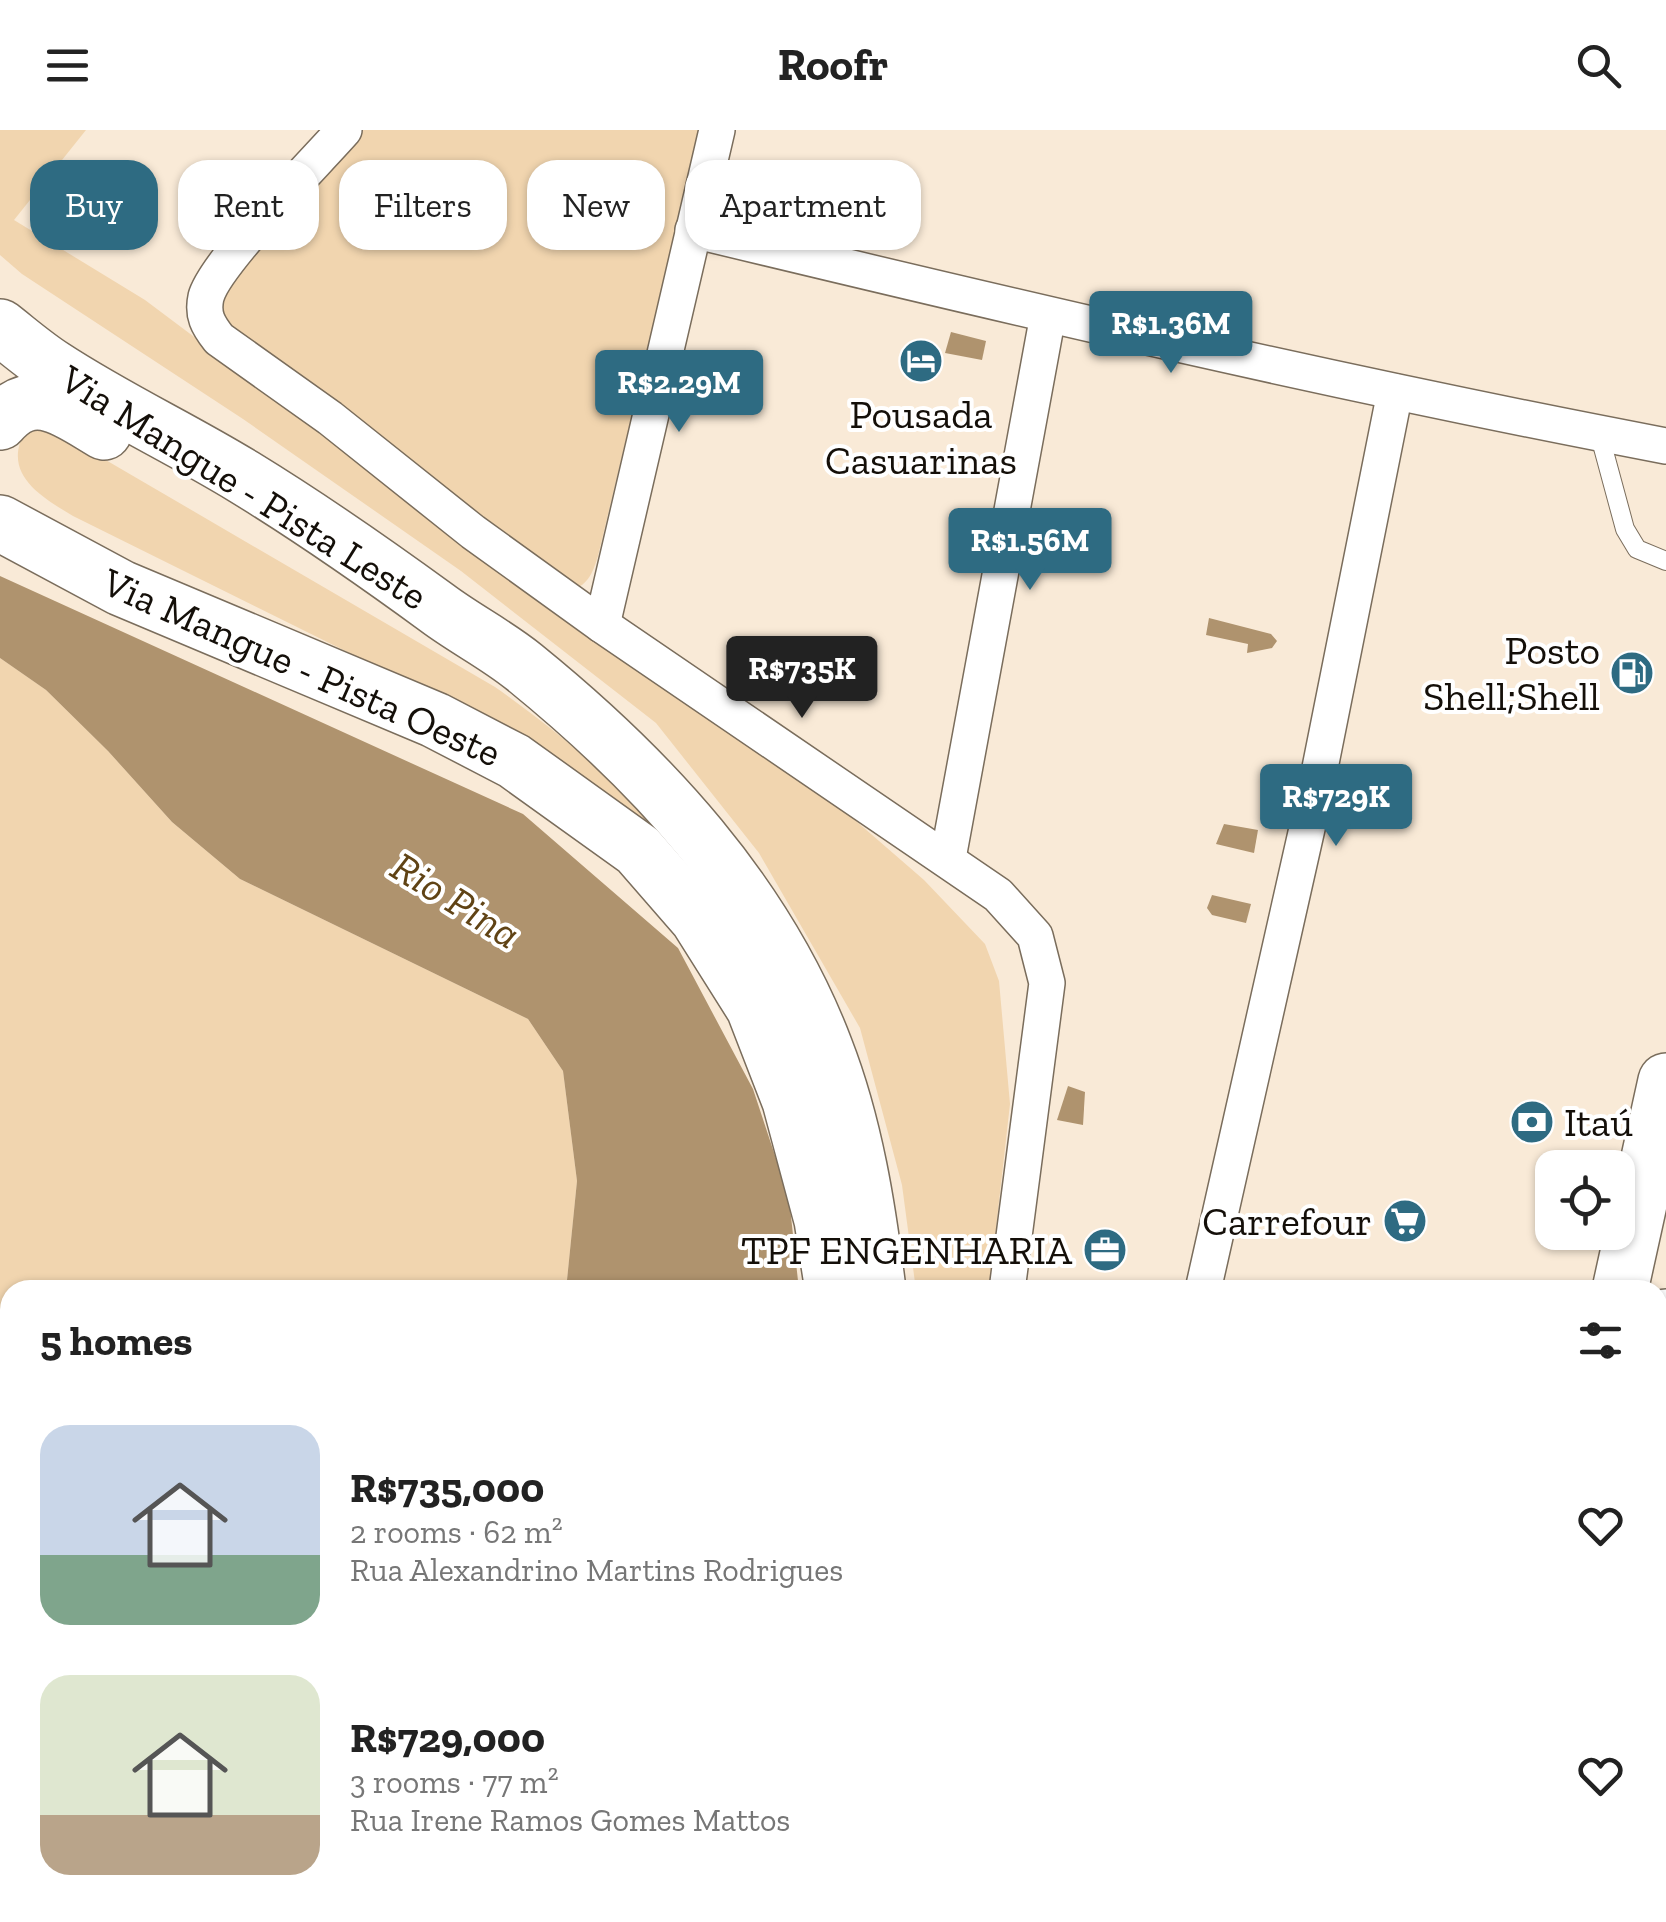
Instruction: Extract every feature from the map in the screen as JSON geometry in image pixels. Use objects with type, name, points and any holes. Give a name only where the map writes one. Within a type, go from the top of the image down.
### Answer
[{"type":"main road","name":"Via Mangue - Pista Leste","points":[[0,327],[52,367],[241,475],[360,550],[536,678],[669,801],[725,867],[760,918],[825,1048],[858,1155],[877,1280]]},
{"type":"main road","points":[[0,422],[20,405],[35,402],[60,406],[397,604],[536,678]]},
{"type":"main road","points":[[0,496],[231,633]]},
{"type":"main road","name":"Via Mangue - Pista Oeste","points":[[0,523],[121,588],[435,720],[514,761],[638,850],[698,919],[754,1008],[794,1118],[822,1220],[831,1280]]},
{"type":"main road","points":[[1622,1280],[1666,1081]]},
{"type":"street","points":[[344,130],[234,254],[206,295],[205,321],[218,339],[330,418],[473,532],[602,626],[998,895],[1035,936],[1048,983],[1008,1280]]},
{"type":"street","points":[[710,160],[717,130]]},
{"type":"street","points":[[602,626],[688,250]]},
{"type":"street","points":[[777,250],[1395,392],[1666,446]]},
{"type":"street","points":[[948,858],[1048,315]]},
{"type":"street","points":[[1205,1280],[1315,793],[1395,392]]},
{"type":"lane","points":[[1599,433],[1625,529],[1637,549],[1666,561]]},
{"type":"shaded area","points":[[0,130],[86,130],[62,160],[30,160],[30,200],[14,220],[30,230],[30,250],[63,250],[145,300],[405,495],[826,795],[924,880],[985,944],[999,981],[1010,1104],[990,1280],[915,1280],[902,1185],[860,1028],[759,853],[656,723],[461,571],[243,419],[22,274],[0,255]]},
{"type":"shaded area","points":[[362,130],[700,130],[693,160],[685,160],[685,193],[598,556],[594,569],[580,586],[568,592],[228,332],[216,295],[252,250],[319,250],[319,177]]},
{"type":"shaded area","points":[[27,428],[56,431],[495,687],[596,767],[686,861],[577,772],[501,728],[60,508],[36,491],[20,470],[20,444]]},
{"type":"shaded area","points":[[0,658],[46,690],[172,822],[240,879],[528,1019],[563,1071],[577,1181],[567,1280],[0,1280]]},
{"type":"water","points":[[951,332],[986,341],[982,360],[945,353]]},
{"type":"water","name":"Rio Pina","points":[[0,576],[523,814],[678,948],[753,1089],[789,1198],[798,1280],[567,1280],[577,1181],[563,1071],[528,1019],[240,879],[172,822],[46,690],[0,658]]},
{"type":"water","points":[[1209,618],[1271,634],[1277,641],[1272,648],[1247,653],[1248,644],[1206,635]]},
{"type":"water","points":[[1224,824],[1258,830],[1254,853],[1216,844]]},
{"type":"water","points":[[1212,895],[1251,904],[1246,923],[1212,915],[1207,908]]},
{"type":"water","points":[[1068,1086],[1085,1092],[1083,1125],[1057,1120]]},
{"type":"place","name":"Pousada Casuarinas","points":[[921,361]]},
{"type":"place","name":"Posto Shell;Shell","points":[[1632,673]]},
{"type":"place","name":"Itaú","points":[[1532,1122]]},
{"type":"place","name":"Carrefour","points":[[1405,1221]]},
{"type":"place","name":"TPF ENGENHARIA","points":[[1105,1250]]}]
